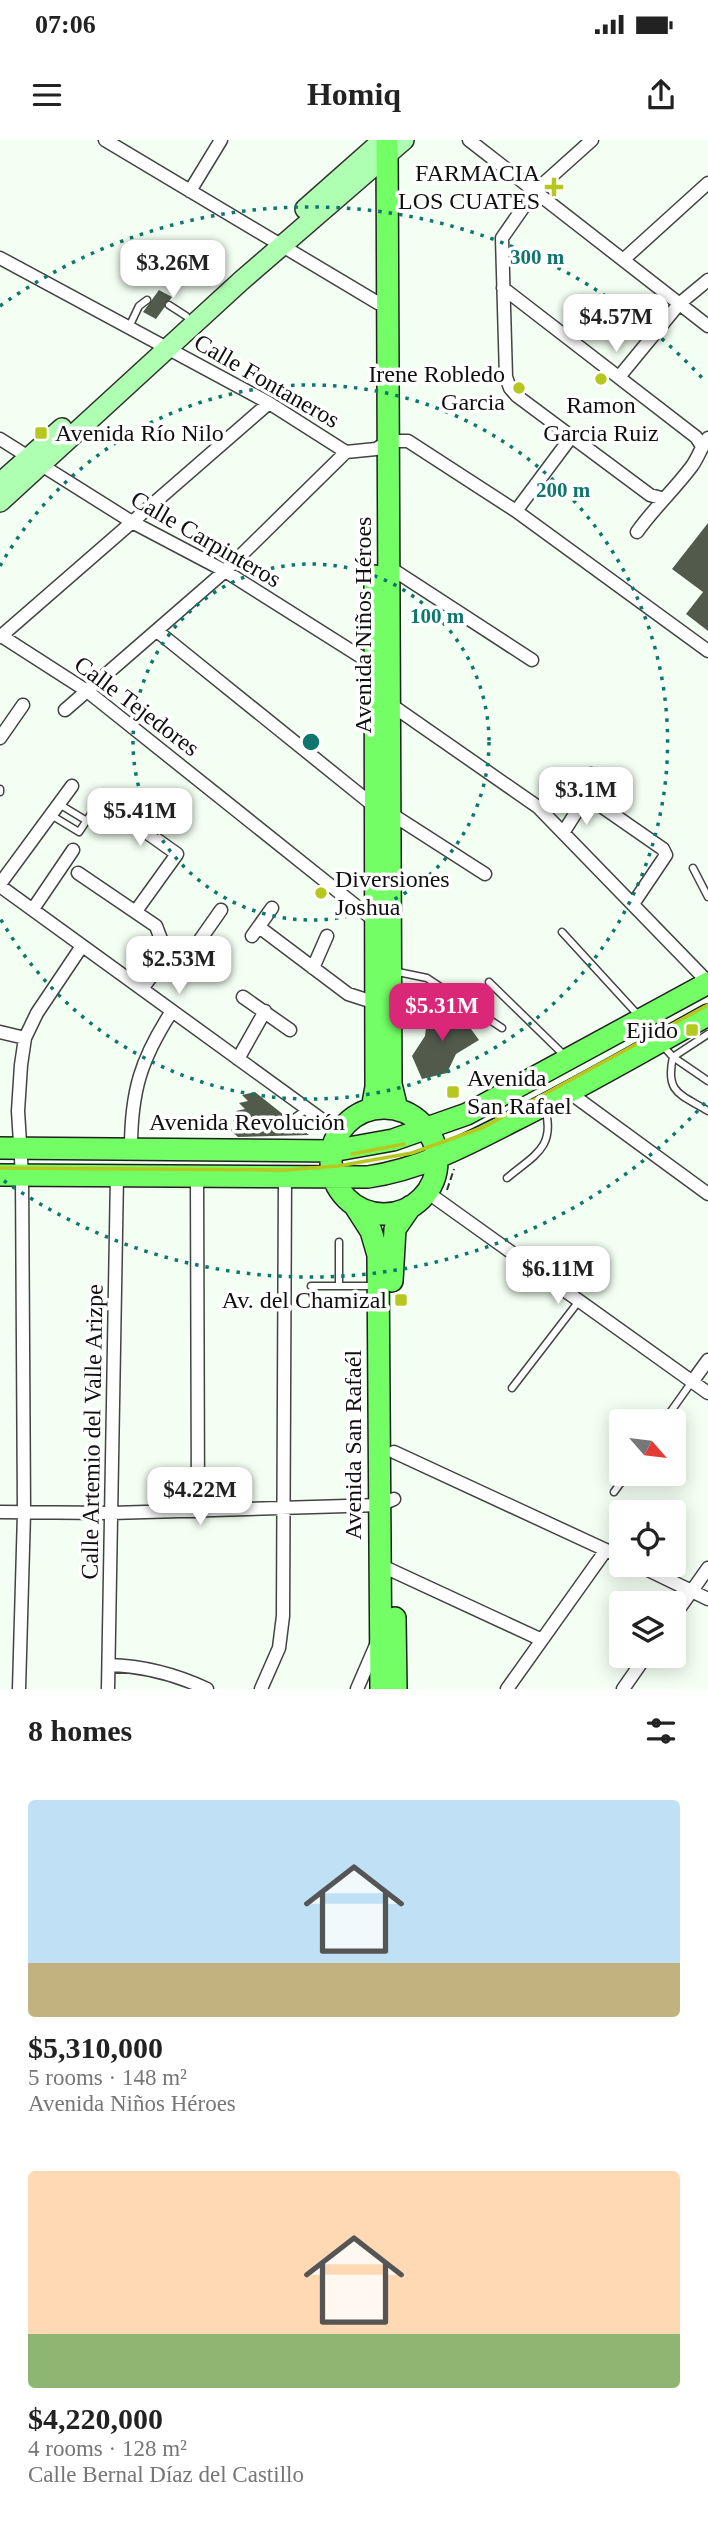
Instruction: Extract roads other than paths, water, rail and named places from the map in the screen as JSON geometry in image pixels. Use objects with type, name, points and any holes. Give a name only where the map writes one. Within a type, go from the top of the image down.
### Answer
[{"type":"main road","points":[[0,502],[34,461],[380,148],[404,140]]},
{"type":"main road","name":"Avenida Niños Héroes","points":[[380,148],[383,304],[382,810],[391,971],[391,1084],[397,1109]]},
{"type":"main road","points":[[162,345],[186,316],[276,243]]},
{"type":"main road","name":"Avenida Niños Héroes","points":[[372,1109],[376,1087],[375,921],[390,704],[382,670],[390,567],[382,445]]},
{"type":"main road","points":[[0,483],[34,461]]},
{"type":"main road","name":"Avenida Revolución","points":[[11,1149],[335,1142],[377,1144],[467,1114],[708,983]]},
{"type":"main road","points":[[0,1174],[387,1174],[437,1160],[570,1093],[666,1050],[708,1015]]},
{"type":"main road","points":[[333,1176],[335,1142],[354,1116],[372,1109],[397,1109],[426,1128],[432,1138],[437,1160],[435,1176],[427,1192],[411,1206],[389,1214],[355,1206]]},
{"type":"main road","name":"Avenida San Rafaél","points":[[333,1176],[340,1190],[355,1206],[376,1243],[387,1502],[387,1568],[396,1689]]},
{"type":"main road","name":"Avenida San Rafaél","points":[[387,1502],[394,1452],[392,1254],[395,1229],[411,1206]]},
{"type":"main road","name":"Avenida San Rafaél","points":[[381,1689],[381,1624],[387,1568]]},
{"type":"street","points":[[105,140],[383,304]]},
{"type":"street","points":[[190,191],[221,140]]},
{"type":"street","points":[[469,140],[708,326]]},
{"type":"street","points":[[503,288],[705,442],[700,456],[670,495],[661,498],[650,495],[510,388],[506,377],[503,288],[502,238],[534,192],[592,140]]},
{"type":"street","points":[[623,260],[708,183]]},
{"type":"street","name":"Calle Fontaneros","points":[[0,258],[269,404],[346,452],[408,441],[516,511],[708,651]]},
{"type":"street","points":[[619,377],[679,304],[708,280]]},
{"type":"street","points":[[0,636],[269,404]]},
{"type":"street","points":[[516,511],[572,436]]},
{"type":"street","name":"Calle Carpinteros","points":[[0,439],[132,522],[225,571],[382,670]]},
{"type":"street","points":[[65,710],[225,571],[346,452]]},
{"type":"street","points":[[637,532],[661,498]]},
{"type":"street","points":[[390,567],[531,660]]},
{"type":"street","points":[[157,631],[382,810],[485,874]]},
{"type":"street","name":"Calle Tejedores","points":[[0,636],[87,691],[375,921]]},
{"type":"street","points":[[390,704],[538,807],[708,983]]},
{"type":"street","points":[[0,738],[23,705]]},
{"type":"street","points":[[591,774],[591,799]]},
{"type":"street","points":[[72,786],[0,885],[307,1109],[335,1142]]},
{"type":"street","points":[[563,833],[582,803],[591,799]]},
{"type":"street","points":[[591,799],[663,849],[666,855],[633,904]]},
{"type":"street","points":[[122,815],[177,854],[135,911]]},
{"type":"street","points":[[33,909],[73,850]]},
{"type":"street","points":[[78,873],[160,930],[167,955]]},
{"type":"street","points":[[272,908],[256,931],[348,994],[376,1003]]},
{"type":"street","points":[[167,955],[180,960],[188,957],[221,910]]},
{"type":"street","points":[[313,968],[327,936]]},
{"type":"street","points":[[19,1689],[24,1513],[22,1175],[11,1149],[18,1111],[25,1038],[60,974],[82,946]]},
{"type":"street","points":[[142,989],[167,955]]},
{"type":"street","points":[[243,997],[290,1030]]},
{"type":"street","points":[[131,1148],[131,1107],[138,1076],[172,1011]]},
{"type":"street","points":[[237,1059],[265,1011]]},
{"type":"street","points":[[1,1031],[25,1038]]},
{"type":"street","points":[[570,1093],[708,1194]]},
{"type":"street","name":"Calle Artemio del Valle Arizpe","points":[[108,1689],[117,1175]]},
{"type":"street","points":[[197,1176],[198,1511]]},
{"type":"street","points":[[261,1689],[279,1648],[283,1616],[285,1176]]},
{"type":"street","points":[[427,1192],[708,1393]]},
{"type":"street","points":[[692,1382],[708,1360]]},
{"type":"street","points":[[394,1452],[609,1551]]},
{"type":"street","points":[[0,1512],[198,1511],[387,1502]]},
{"type":"street","points":[[507,1689],[606,1550]]},
{"type":"street","points":[[387,1568],[542,1640]]},
{"type":"street","points":[[686,1599],[708,1569]]},
{"type":"street","points":[[663,1577],[708,1599]]},
{"type":"street","points":[[357,1689],[374,1651],[381,1624]]},
{"type":"street","points":[[109,1665],[137,1666],[178,1675],[206,1689]]},
{"type":"street","points":[[623,1689],[638,1668]]},
{"type":"lane","points":[[128,328],[139,306],[147,300]]},
{"type":"lane","points":[[169,305],[186,316]]},
{"type":"lane","points":[[55,809],[79,832],[95,808]]},
{"type":"lane","points":[[55,809],[87,821]]},
{"type":"lane","points":[[693,868],[708,897]]},
{"type":"lane","points":[[562,932],[642,1020]]},
{"type":"lane","points":[[391,971],[426,978],[502,1028]]},
{"type":"lane","points":[[489,982],[568,1059]]},
{"type":"lane","points":[[666,1050],[708,1034]]},
{"type":"lane","points":[[666,1050],[708,1081]]},
{"type":"lane","points":[[666,1050],[669,1080],[674,1090],[708,1111]]},
{"type":"lane","points":[[507,1178],[547,1144],[549,1134],[544,1106]]},
{"type":"lane","points":[[295,1118],[307,1109]]},
{"type":"lane","points":[[339,1286],[340,1242]]},
{"type":"lane","points":[[311,1286],[378,1286]]},
{"type":"lane","points":[[512,1388],[579,1301]]},
{"type":"lane","points":[[673,1409],[692,1382]]},
{"type":"lane","points":[[614,1492],[618,1486]]},
{"type":"railway","points":[[0,1168],[287,1170],[338,1166],[412,1153],[484,1127],[708,1005]]},
{"type":"railway","points":[[352,1154],[404,1144]]},
{"type":"place","name":"FARMACIA LOS CUATES","points":[[554,187]]},
{"type":"place","name":"Ramon Garcia Ruiz","points":[[601,379]]},
{"type":"place","name":"Irene Robledo Garcia","points":[[519,388]]},
{"type":"place","name":"Avenida Río Nilo","points":[[41,433]]},
{"type":"place","name":"Diversiones Joshua","points":[[321,893]]},
{"type":"place","name":"Ejido","points":[[692,1030]]},
{"type":"place","name":"Avenida San Rafael","points":[[453,1092]]},
{"type":"place","name":"Av. del Chamizal","points":[[401,1300]]}]
